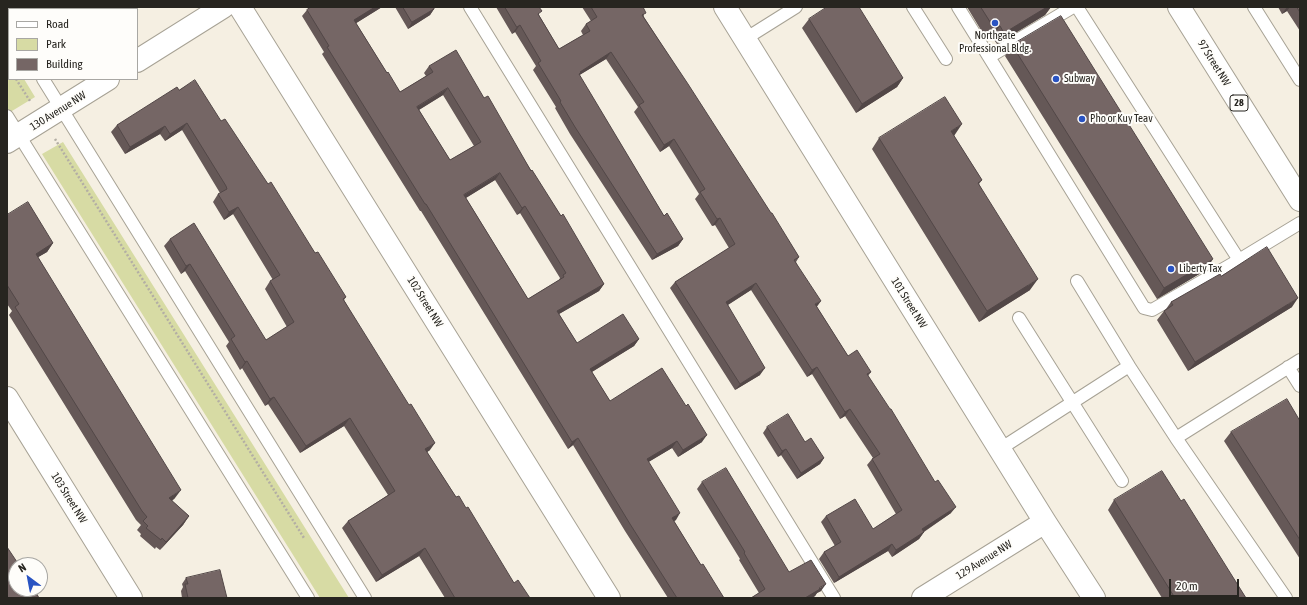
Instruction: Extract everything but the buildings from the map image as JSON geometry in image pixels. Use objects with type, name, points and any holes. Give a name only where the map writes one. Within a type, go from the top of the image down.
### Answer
[{"type":"street","points":[[138,60],[223,7]]},
{"type":"street","name":"102 Street NW","points":[[240,7],[609,598]]},
{"type":"street","name":"101 Street NW","points":[[725,7],[1045,522],[1094,598]]},
{"type":"street","name":"97 Street NW","points":[[1179,7],[1300,200]]},
{"type":"street","name":"130 Avenue NW","points":[[13,139],[106,80]]},
{"type":"street","name":"103 Street NW","points":[[7,398],[131,598]]},
{"type":"street","name":"129 Avenue NW","points":[[923,598],[1045,522]]},
{"type":"lane","points":[[470,7],[834,598]]},
{"type":"lane","points":[[745,39],[796,7]]},
{"type":"lane","points":[[913,7],[946,59]]},
{"type":"lane","points":[[958,7],[1144,308],[1152,310],[1300,223]]},
{"type":"lane","points":[[989,58],[1073,7]]},
{"type":"lane","points":[[1077,7],[1239,260]]},
{"type":"lane","points":[[1254,7],[1300,80]]},
{"type":"lane","points":[[44,80],[365,598]]},
{"type":"lane","points":[[7,116],[13,139],[308,598]]},
{"type":"lane","points":[[1077,281],[1129,366],[1176,438],[1286,598]]},
{"type":"lane","points":[[1019,318],[1122,481]]},
{"type":"lane","points":[[1176,438],[1300,360]]},
{"type":"lane","points":[[1000,449],[1129,366]]},
{"type":"lane","points":[[1288,367],[1300,386]]},
{"type":"path","points":[[17,80],[308,544]]},
{"type":"green space","points":[[7,51],[8,80],[25,80],[35,97],[7,114]]},
{"type":"green space","points":[[63,142],[349,598],[320,598],[42,154]]},
{"type":"place","name":"Northgate Professional Bldg.","points":[[995,23]]},
{"type":"place","name":"Subway","points":[[1056,79]]},
{"type":"place","name":"Pho or Kuy Teav","points":[[1082,119]]},
{"type":"place","name":"Liberty Tax","points":[[1171,269]]}]
